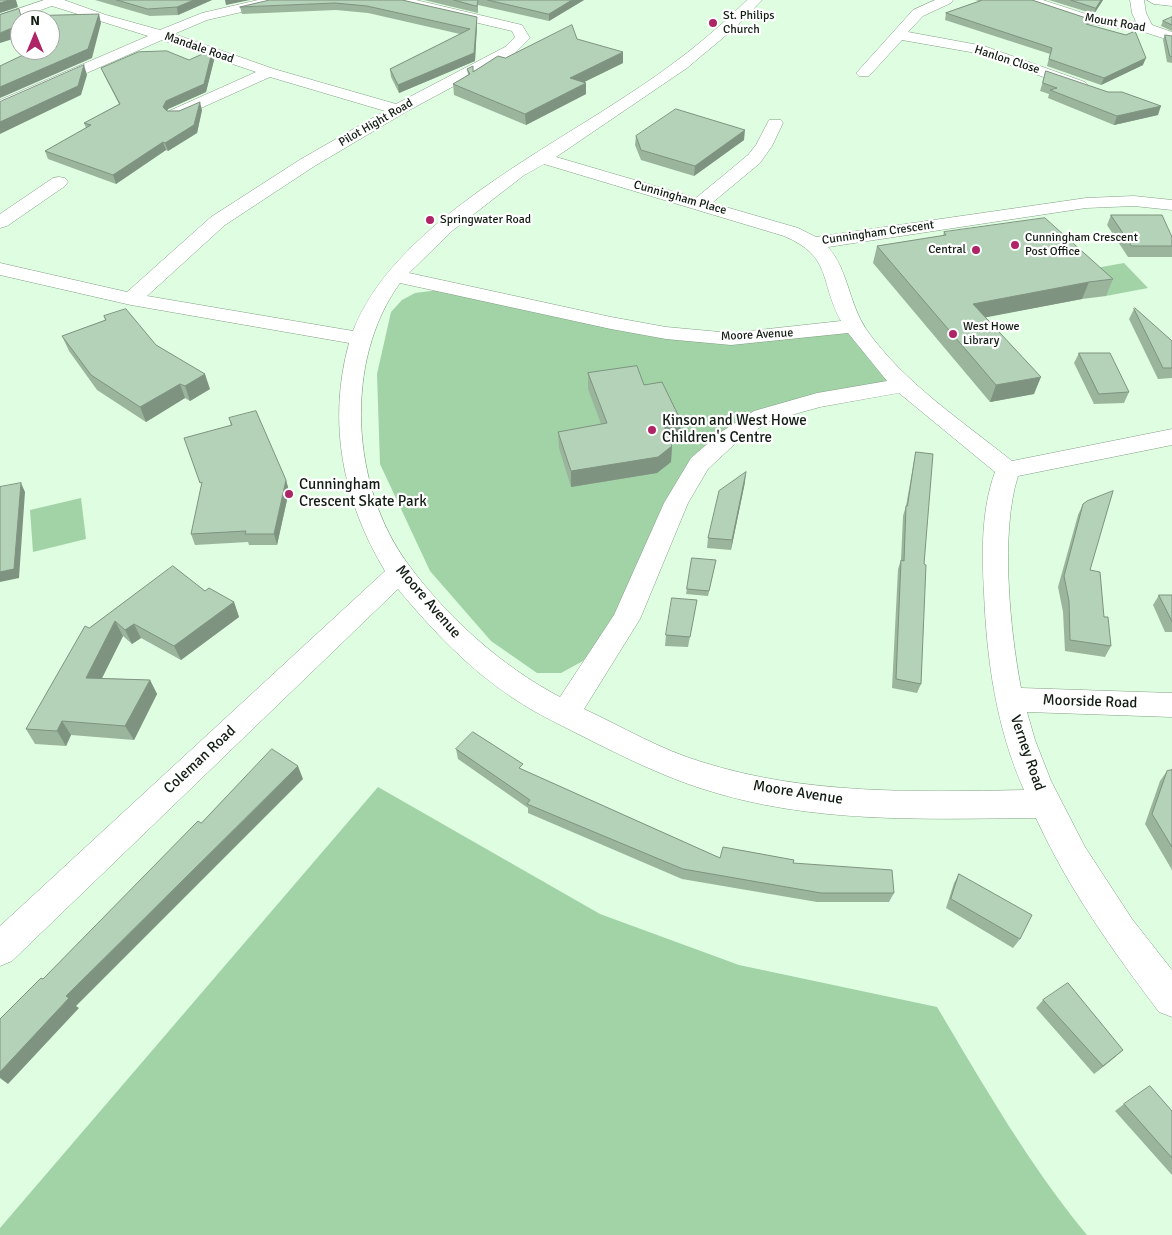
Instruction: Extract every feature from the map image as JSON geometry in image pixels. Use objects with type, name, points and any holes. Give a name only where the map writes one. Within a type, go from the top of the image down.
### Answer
[{"type":"street","points":[[0,106],[202,17],[276,0]]},
{"type":"street","name":"Pilot Hight Road","points":[[131,299],[218,221],[307,164],[398,110],[510,50],[523,38],[517,28],[399,0]]},
{"type":"street","name":"Moore Avenue","points":[[755,0],[703,49],[671,74],[561,144],[543,158],[526,166],[463,213],[419,251],[395,276],[380,298],[360,339],[352,373],[349,408],[351,449],[359,486],[377,533],[400,572],[448,628],[481,660],[524,691],[630,745],[701,775],[785,794],[873,804],[1044,804]]},
{"type":"street","points":[[864,73],[918,13],[946,0]]},
{"type":"street","name":"Mount Road","points":[[1030,0],[1090,20],[1146,28],[1172,37]]},
{"type":"street","points":[[1137,0],[1139,14],[1146,28]]},
{"type":"street","points":[[1154,0],[1172,2]]},
{"type":"street","name":"Mandale Road","points":[[0,20],[55,1],[101,18],[162,35],[269,72],[398,110]]},
{"type":"street","name":"Hanlon Close","points":[[900,35],[979,49],[1094,90]]},
{"type":"street","points":[[175,114],[269,72]]},
{"type":"street","points":[[700,204],[754,159],[764,146],[775,122]]},
{"type":"street","name":"Cunningham Place","points":[[543,158],[804,236],[814,243]]},
{"type":"street","points":[[0,222],[59,182]]},
{"type":"street","name":"Cunningham Crescent","points":[[814,243],[1086,203],[1134,201],[1172,205]]},
{"type":"street","name":"Cunningham Crescent","points":[[814,243],[824,252],[829,262],[846,312],[854,326],[903,385],[1008,470]]},
{"type":"street","points":[[0,269],[131,299],[360,339]]},
{"type":"street","name":"Moore Avenue","points":[[395,276],[611,323],[666,333],[731,339],[854,326]]},
{"type":"street","points":[[566,713],[626,619],[676,503],[699,464],[728,437],[762,416],[817,400],[903,385]]},
{"type":"street","points":[[1008,470],[1172,437]]},
{"type":"street","name":"Verney Road","points":[[1008,470],[1000,490],[995,544],[1001,650],[1009,699],[1024,751],[1044,804],[1094,892],[1137,956],[1172,999]]},
{"type":"street","name":"Coleman Road","points":[[0,949],[400,572]]},
{"type":"street","name":"Moorside Road","points":[[1009,699],[1172,705]]},
{"type":"green space","points":[[1124,263],[1148,288],[1106,296],[1079,271]]},
{"type":"green space","points":[[439,290],[731,339],[854,326],[903,385],[762,416],[699,464],[612,626],[583,661],[561,673],[537,673],[491,641],[430,571],[380,464],[377,374],[391,312],[402,300],[415,293]]},
{"type":"green space","points":[[81,498],[86,539],[33,552],[30,510]]},
{"type":"green space","points":[[378,787],[600,914],[739,965],[937,1007],[989,1095],[1026,1152],[1087,1235],[0,1235],[0,1228]]},
{"type":"building","points":[[117,0],[194,0],[177,7],[148,9]]},
{"type":"building","points":[[270,0],[402,0],[477,17],[474,53],[398,85],[390,69],[470,29],[367,6],[335,3],[240,7]]},
{"type":"building","points":[[454,0],[478,0],[477,6]]},
{"type":"building","points":[[488,0],[572,0],[549,14]]},
{"type":"building","points":[[983,0],[1032,0],[1089,19],[1086,24],[1126,35],[1135,31],[1146,58],[1104,78],[1049,59],[1052,48],[946,13]]},
{"type":"building","points":[[1071,0],[1101,0],[1096,8]]},
{"type":"building","points":[[10,12],[10,29],[0,33],[0,15]]},
{"type":"building","points":[[99,14],[88,49],[0,87],[0,66],[13,60],[60,60],[60,15]]},
{"type":"building","points":[[1172,17],[1172,25],[1163,21]]},
{"type":"building","points":[[572,25],[577,39],[623,52],[570,78],[586,83],[525,114],[453,84],[470,74],[467,69],[473,66],[473,72],[498,56],[505,58]]},
{"type":"building","points":[[1165,35],[1172,36],[1172,57],[1170,56]]},
{"type":"building","points":[[167,51],[189,60],[209,51],[212,52],[204,84],[166,101],[163,107],[167,111],[179,111],[200,102],[194,125],[165,143],[163,142],[113,175],[45,151],[91,125],[84,123],[120,104],[101,68],[138,52]]},
{"type":"building","points":[[84,65],[78,86],[0,122],[0,102]]},
{"type":"building","points":[[1046,71],[1108,92],[1122,92],[1161,106],[1117,116],[1050,90],[1057,88],[1043,83]]},
{"type":"building","points":[[676,109],[745,130],[695,166],[641,150],[636,136]]},
{"type":"building","points":[[1111,215],[1162,215],[1172,237],[1172,246],[1132,246]]},
{"type":"building","points":[[1045,218],[1113,279],[973,304],[1041,377],[996,385],[877,246],[946,235],[944,232]]},
{"type":"building","points":[[1135,308],[1172,341],[1172,368],[1163,368]]},
{"type":"building","points":[[126,309],[156,345],[205,374],[185,386],[180,384],[140,407],[91,375],[62,336],[106,320],[104,316]]},
{"type":"building","points":[[1079,353],[1110,353],[1129,392],[1099,394]]},
{"type":"building","name":"Kinson and West Howe Children's Centre","points":[[637,366],[644,385],[662,382],[681,421],[664,426],[672,446],[658,457],[571,471],[558,432],[607,423],[588,373]]},
{"type":"building","points":[[256,411],[286,480],[274,534],[245,534],[246,531],[191,534],[202,482],[200,483],[184,438],[232,425],[229,418]]},
{"type":"building","points":[[916,452],[933,454],[924,564],[926,565],[921,684],[896,679],[901,560],[904,561],[906,506]]},
{"type":"building","points":[[746,472],[732,540],[708,538],[719,491]]},
{"type":"building","points":[[21,483],[14,569],[0,572],[0,487]]},
{"type":"building","points":[[1113,491],[1090,570],[1100,572],[1104,617],[1108,617],[1111,646],[1070,640],[1069,601],[1064,576],[1083,504]]},
{"type":"building","points":[[692,558],[716,560],[709,591],[687,589]]},
{"type":"building","points":[[173,566],[205,591],[209,588],[234,602],[174,646],[134,624],[125,630],[115,621],[86,678],[150,680],[125,726],[62,721],[57,731],[26,729],[85,626],[89,628]]},
{"type":"building","points":[[1159,595],[1172,595],[1172,621]]},
{"type":"building","points":[[672,598],[697,600],[690,637],[666,635]]},
{"type":"building","points":[[473,732],[523,764],[519,768],[720,858],[723,847],[794,860],[793,863],[892,870],[894,893],[821,893],[683,869],[527,804],[530,800],[456,749]]},
{"type":"building","points":[[272,749],[298,766],[66,996],[69,998],[0,1072],[0,1019],[41,978],[43,979],[198,821],[201,823]]},
{"type":"building","points":[[1172,770],[1172,847],[1152,814],[1167,771]]},
{"type":"building","points":[[959,874],[1032,915],[1020,939],[951,899]]},
{"type":"building","points":[[1068,983],[1123,1050],[1103,1066],[1043,1000]]},
{"type":"building","points":[[1150,1086],[1172,1111],[1172,1158],[1124,1104]]},
{"type":"place","name":"St. Philips Church","points":[[713,23]]},
{"type":"place","name":"Springwater Road","points":[[430,220]]},
{"type":"place","name":"Cunningham Crescent Post Office","points":[[1015,245]]},
{"type":"place","name":"Central","points":[[976,250]]},
{"type":"place","name":"West Howe Library","points":[[953,334]]},
{"type":"place","name":"Kinson and West Howe Children's Centre","points":[[652,430]]},
{"type":"place","name":"Cunningham Crescent Skate Park","points":[[289,494]]}]
